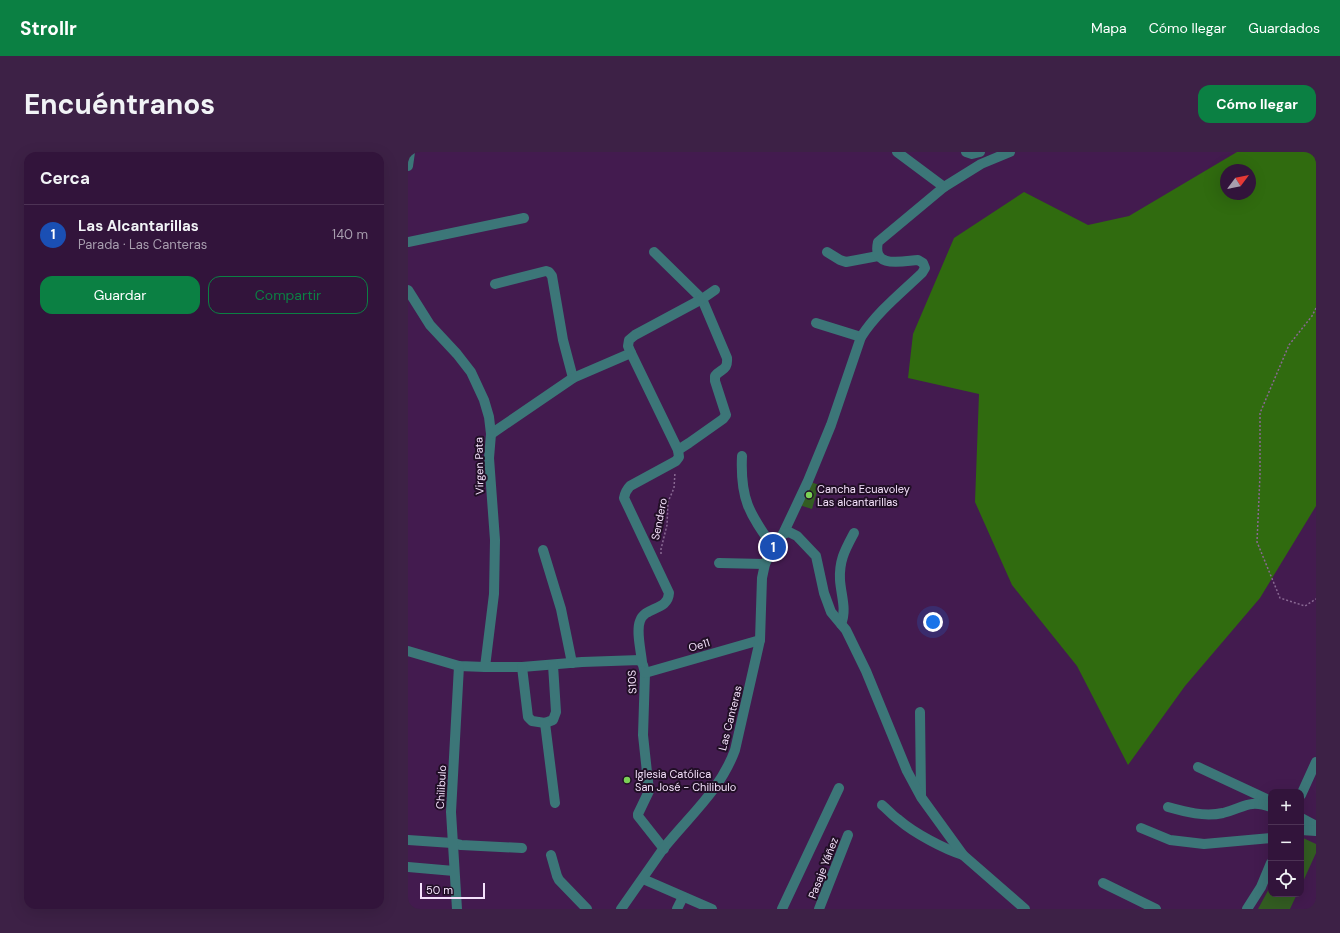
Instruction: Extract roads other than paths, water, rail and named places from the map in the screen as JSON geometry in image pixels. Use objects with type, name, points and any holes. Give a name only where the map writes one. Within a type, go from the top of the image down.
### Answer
[{"type":"street","points":[[408,166],[410,152]]},
{"type":"street","points":[[897,152],[944,187]]},
{"type":"street","points":[[966,152],[972,154],[980,152]]},
{"type":"street","points":[[878,256],[878,242],[944,187],[981,164],[1010,152]]},
{"type":"street","points":[[408,242],[524,218]]},
{"type":"street","points":[[654,252],[702,299],[726,358],[727,364],[725,369],[715,376],[715,381],[726,415],[723,419],[690,444],[678,450]]},
{"type":"street","points":[[816,323],[861,336],[891,302],[922,273],[925,268],[923,263],[918,260],[896,262],[885,261],[878,256],[846,262],[827,252]]},
{"type":"street","points":[[495,284],[546,271],[549,272],[552,276],[563,340],[573,378]]},
{"type":"street","name":"Virgen Pata","points":[[408,290],[430,325],[457,354],[471,372],[484,400],[489,417],[491,434],[489,458],[495,540],[494,594],[485,667]]},
{"type":"street","points":[[642,662],[638,629],[640,621],[648,612],[665,603],[669,592],[624,498],[624,495],[630,486],[676,461],[679,457],[678,450],[630,353],[628,346],[629,340],[635,335],[702,299],[715,290]]},
{"type":"street","name":"Las Canteras","points":[[621,909],[664,849],[713,792],[730,764],[735,750],[760,640],[762,578],[765,564],[773,547],[783,534],[808,481],[831,425],[861,336]]},
{"type":"street","points":[[491,434],[573,378],[630,353]]},
{"type":"street","points":[[742,456],[742,478],[747,504],[753,518],[773,547]]},
{"type":"street","points":[[783,534],[789,532],[797,536],[816,556],[824,593],[832,612],[846,630],[866,671],[907,771],[921,797],[963,855],[1025,909]]},
{"type":"street","points":[[841,624],[844,618],[840,568],[842,555],[854,532]]},
{"type":"street","points":[[543,550],[561,609],[572,663]]},
{"type":"street","points":[[719,563],[765,564]]},
{"type":"street","name":"Oe11","points":[[645,673],[760,640]]},
{"type":"street","name":"S10S","points":[[408,652],[459,666],[485,667],[522,667],[640,660],[645,673],[643,735],[650,791],[638,816],[664,849]]},
{"type":"street","points":[[522,667],[528,717],[532,722],[545,723],[553,720],[556,712],[553,665]]},
{"type":"street","name":"Chilibulo","points":[[457,909],[451,812],[459,666]]},
{"type":"street","points":[[920,712],[921,797]]},
{"type":"street","points":[[545,723],[555,803]]},
{"type":"street","points":[[1304,789],[1316,762]]},
{"type":"street","points":[[1198,767],[1268,800]]},
{"type":"street","points":[[782,909],[839,788]]},
{"type":"street","points":[[1168,807],[1188,813],[1205,815],[1223,813],[1254,803],[1268,806]]},
{"type":"street","points":[[882,805],[899,821],[949,851],[963,855]]},
{"type":"street","points":[[1304,820],[1316,826]]},
{"type":"street","points":[[1141,828],[1170,840],[1204,844],[1268,838]]},
{"type":"street","points":[[1304,830],[1316,831]]},
{"type":"street","name":"Pasaje Yáñez","points":[[819,909],[848,835]]},
{"type":"street","points":[[408,840],[461,845],[522,848]]},
{"type":"street","points":[[551,855],[559,880],[587,909]]},
{"type":"street","points":[[408,867],[454,871]]},
{"type":"street","points":[[1247,909],[1261,887],[1268,870]]},
{"type":"street","points":[[643,879],[712,909]]},
{"type":"street","points":[[1103,883],[1156,909]]},
{"type":"street","points":[[677,909],[683,897]]},
{"type":"place","name":"Cancha Ecuavoley Las alcantarillas","points":[[809,495]]},
{"type":"place","name":"Las Alcantarillas","points":[[773,547]]},
{"type":"place","name":"Iglesia Católica San José - Chilibulo","points":[[627,780]]}]
